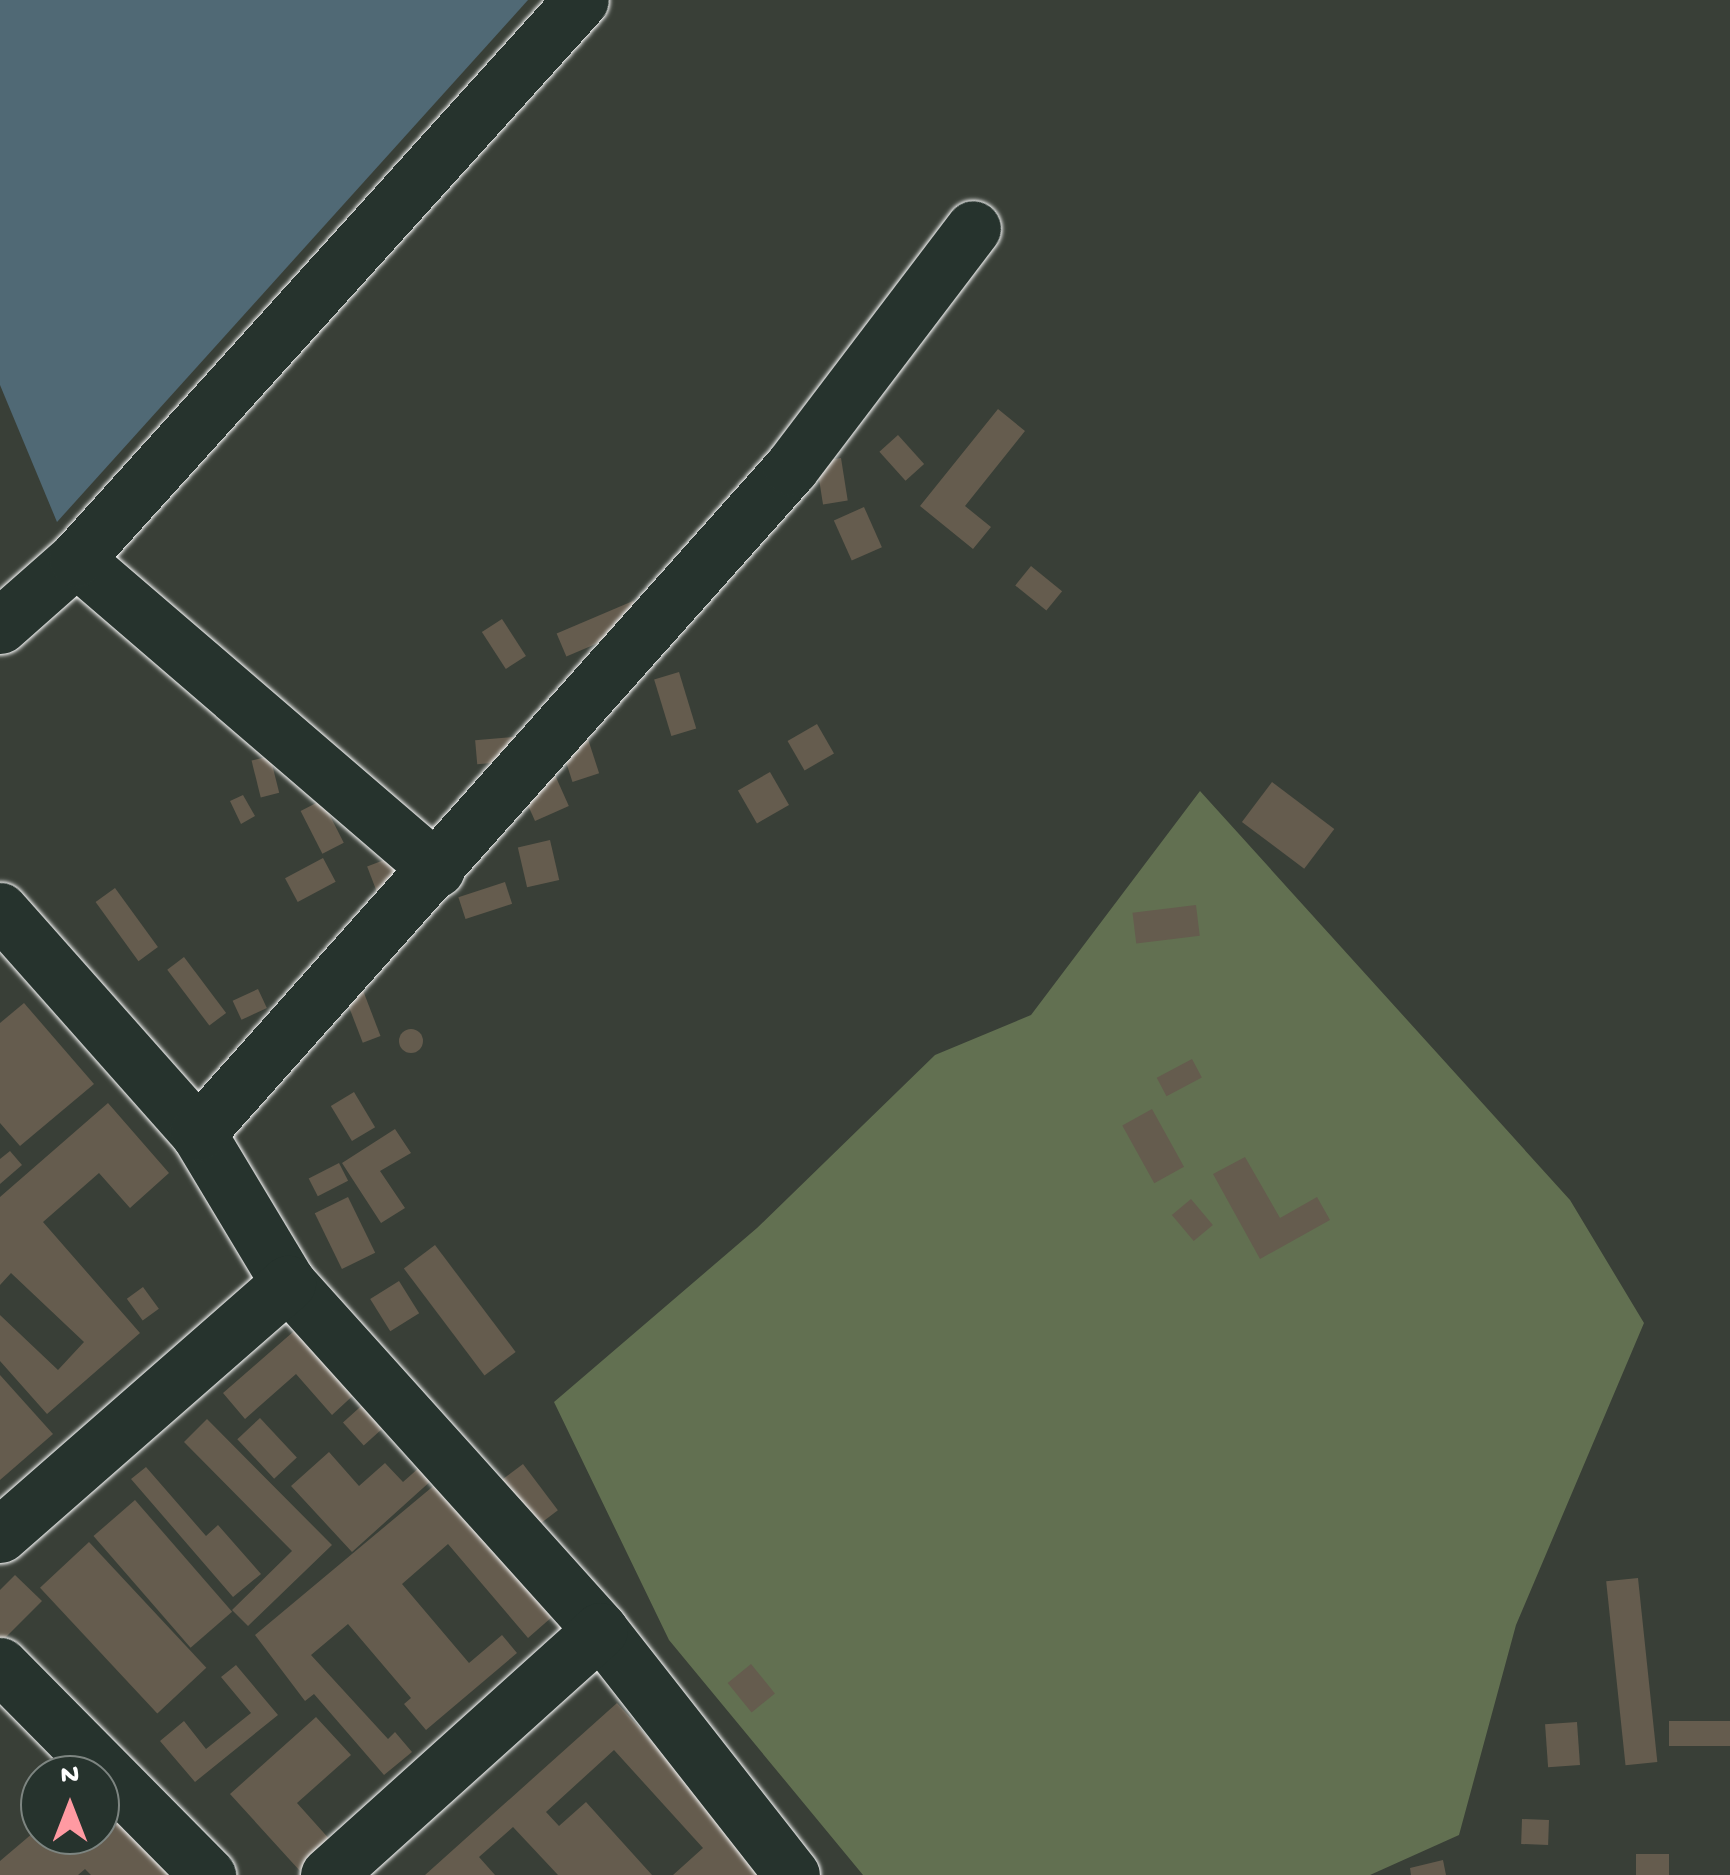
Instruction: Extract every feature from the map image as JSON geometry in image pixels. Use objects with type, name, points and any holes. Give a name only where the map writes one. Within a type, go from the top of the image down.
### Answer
[{"type":"street","points":[[0,626],[76,559],[581,0]]},
{"type":"street","points":[[198,1133],[437,870],[791,468],[972,228]]},
{"type":"street","points":[[76,559],[437,870]]},
{"type":"street","points":[[0,910],[198,1133],[288,1283],[600,1630],[792,1875]]},
{"type":"street","points":[[0,1535],[288,1283]]},
{"type":"street","points":[[328,1875],[600,1630]]},
{"type":"street","points":[[0,1665],[208,1875]]},
{"type":"green space","points":[[1200,791],[1570,1200],[1644,1323],[1516,1625],[1459,1835],[1370,1875],[863,1875],[669,1640],[554,1402],[757,1228],[935,1055],[1031,1015]]},
{"type":"water","points":[[0,0],[528,0],[57,522],[0,385]]},
{"type":"building","points":[[998,409],[1025,431],[965,506],[991,527],[973,549],[920,506]]},
{"type":"building","points":[[898,435],[924,464],[906,481],[879,452]]},
{"type":"building","points":[[841,458],[848,500],[823,504],[816,462]]},
{"type":"building","points":[[864,507],[882,547],[852,561],[834,520]]},
{"type":"building","points":[[1031,566],[1062,591],[1046,611],[1015,585]]},
{"type":"building","points":[[633,601],[643,624],[566,656],[557,633]]},
{"type":"building","points":[[502,619],[526,656],[506,669],[482,632]]},
{"type":"building","points":[[679,672],[696,728],[671,736],[654,680]]},
{"type":"building","points":[[817,724],[834,753],[805,770],[788,741]]},
{"type":"building","points":[[513,737],[515,761],[477,764],[475,740]]},
{"type":"building","points":[[588,739],[599,773],[572,782],[561,748]]},
{"type":"building","points":[[270,756],[279,793],[261,797],[252,761]]},
{"type":"building","points":[[770,772],[789,805],[757,823],[738,791]]},
{"type":"building","points":[[555,775],[569,806],[535,821],[521,790]]},
{"type":"building","points":[[1272,782],[1334,829],[1304,869],[1242,822]]},
{"type":"building","points":[[243,795],[255,816],[241,824],[230,801]]},
{"type":"building","points":[[322,800],[344,843],[322,854],[301,811]]},
{"type":"building","points":[[550,840],[559,880],[527,887],[518,847]]},
{"type":"building","points":[[397,855],[409,886],[379,897],[367,866]]},
{"type":"building","points":[[323,858],[336,882],[298,902],[285,878]]},
{"type":"building","points":[[505,882],[512,904],[466,919],[458,897]]},
{"type":"building","points":[[115,888],[158,947],[138,961],[96,902]]},
{"type":"building","points":[[1196,905],[1200,936],[1136,944],[1132,913]]},
{"type":"building","points":[[184,957],[226,1013],[209,1026],[167,970]]},
{"type":"building","points":[[359,980],[381,1036],[363,1043],[341,987]]},
{"type":"building","points":[[258,989],[267,1008],[241,1020],[233,1001]]},
{"type":"building","points":[[24,1003],[94,1084],[20,1146],[0,1123],[0,1023]]},
{"type":"building","points":[[411,1029],[423,1041],[411,1053],[399,1041]]},
{"type":"building","points":[[1192,1059],[1202,1078],[1167,1096],[1157,1078]]},
{"type":"building","points":[[354,1092],[375,1127],[352,1141],[331,1106]]},
{"type":"building","points":[[108,1103],[169,1173],[130,1208],[99,1173],[43,1222],[140,1333],[47,1414],[0,1361],[0,1315],[58,1370],[84,1342],[11,1273],[0,1285],[0,1197]]},
{"type":"building","points":[[1152,1109],[1184,1167],[1154,1183],[1122,1125]]},
{"type":"building","points":[[395,1129],[411,1153],[380,1171],[405,1208],[381,1223],[342,1163]]},
{"type":"building","points":[[10,1151],[22,1165],[0,1184],[0,1159]]},
{"type":"building","points":[[1245,1157],[1280,1218],[1317,1197],[1330,1220],[1260,1259],[1213,1174]]},
{"type":"building","points":[[339,1163],[348,1181],[318,1196],[309,1178]]},
{"type":"building","points":[[348,1197],[375,1253],[342,1269],[315,1213]]},
{"type":"building","points":[[1191,1199],[1213,1225],[1194,1241],[1172,1215]]},
{"type":"building","points":[[435,1245],[516,1352],[484,1375],[404,1268]]},
{"type":"building","points":[[399,1281],[419,1313],[390,1331],[370,1299]]},
{"type":"building","points":[[143,1287],[159,1309],[143,1321],[127,1299]]},
{"type":"building","points":[[301,1325],[359,1390],[332,1415],[296,1374],[245,1419],[223,1393]]},
{"type":"building","points":[[0,1375],[53,1434],[0,1480]]},
{"type":"building","points":[[369,1399],[390,1422],[364,1445],[343,1422]]},
{"type":"building","points":[[260,1418],[297,1457],[274,1479],[237,1439]]},
{"type":"building","points":[[207,1419],[332,1545],[248,1626],[232,1610],[292,1551],[184,1442]]},
{"type":"building","points":[[329,1452],[359,1486],[385,1463],[403,1482],[421,1466],[433,1479],[352,1552],[291,1486]]},
{"type":"building","points":[[523,1464],[558,1510],[536,1527],[501,1480]]},
{"type":"building","points":[[146,1467],[206,1536],[218,1525],[261,1574],[233,1597],[131,1479]]},
{"type":"building","points":[[437,1483],[552,1617],[528,1638],[448,1544],[402,1584],[469,1663],[502,1635],[517,1653],[426,1730],[404,1704],[411,1698],[348,1624],[311,1655],[388,1739],[395,1732],[412,1752],[384,1775],[314,1694],[305,1701],[255,1635]]},
{"type":"building","points":[[135,1500],[232,1612],[191,1648],[93,1536]]},
{"type":"building","points":[[89,1542],[206,1668],[157,1713],[40,1588]]},
{"type":"building","points":[[15,1575],[42,1601],[0,1643],[0,1590]]},
{"type":"building","points":[[1638,1578],[1657,1762],[1626,1765],[1606,1581]]},
{"type":"building","points":[[751,1664],[775,1694],[752,1712],[728,1683]]},
{"type":"building","points":[[236,1665],[278,1715],[195,1782],[160,1741],[184,1721],[206,1749],[251,1713],[221,1677]]},
{"type":"building","points":[[617,1703],[773,1875],[673,1875],[703,1848],[614,1750],[546,1812],[559,1826],[586,1802],[652,1875],[558,1875],[513,1827],[479,1857],[495,1875],[425,1875]]},
{"type":"building","points":[[316,1717],[351,1755],[297,1803],[332,1842],[300,1871],[230,1794]]},
{"type":"building","points":[[1669,1721],[1730,1721],[1730,1746],[1669,1746]]},
{"type":"building","points":[[1577,1722],[1580,1765],[1548,1767],[1545,1724]]},
{"type":"building","points":[[1522,1819],[1549,1820],[1548,1845],[1521,1844]]},
{"type":"building","points":[[120,1822],[171,1875],[91,1875],[85,1869],[78,1875],[0,1875],[0,1861],[20,1844],[20,1855],[120,1855]]},
{"type":"building","points":[[1636,1854],[1669,1854],[1669,1875],[1636,1875]]},
{"type":"building","points":[[1443,1860],[1446,1875],[1411,1875],[1410,1868]]}]
